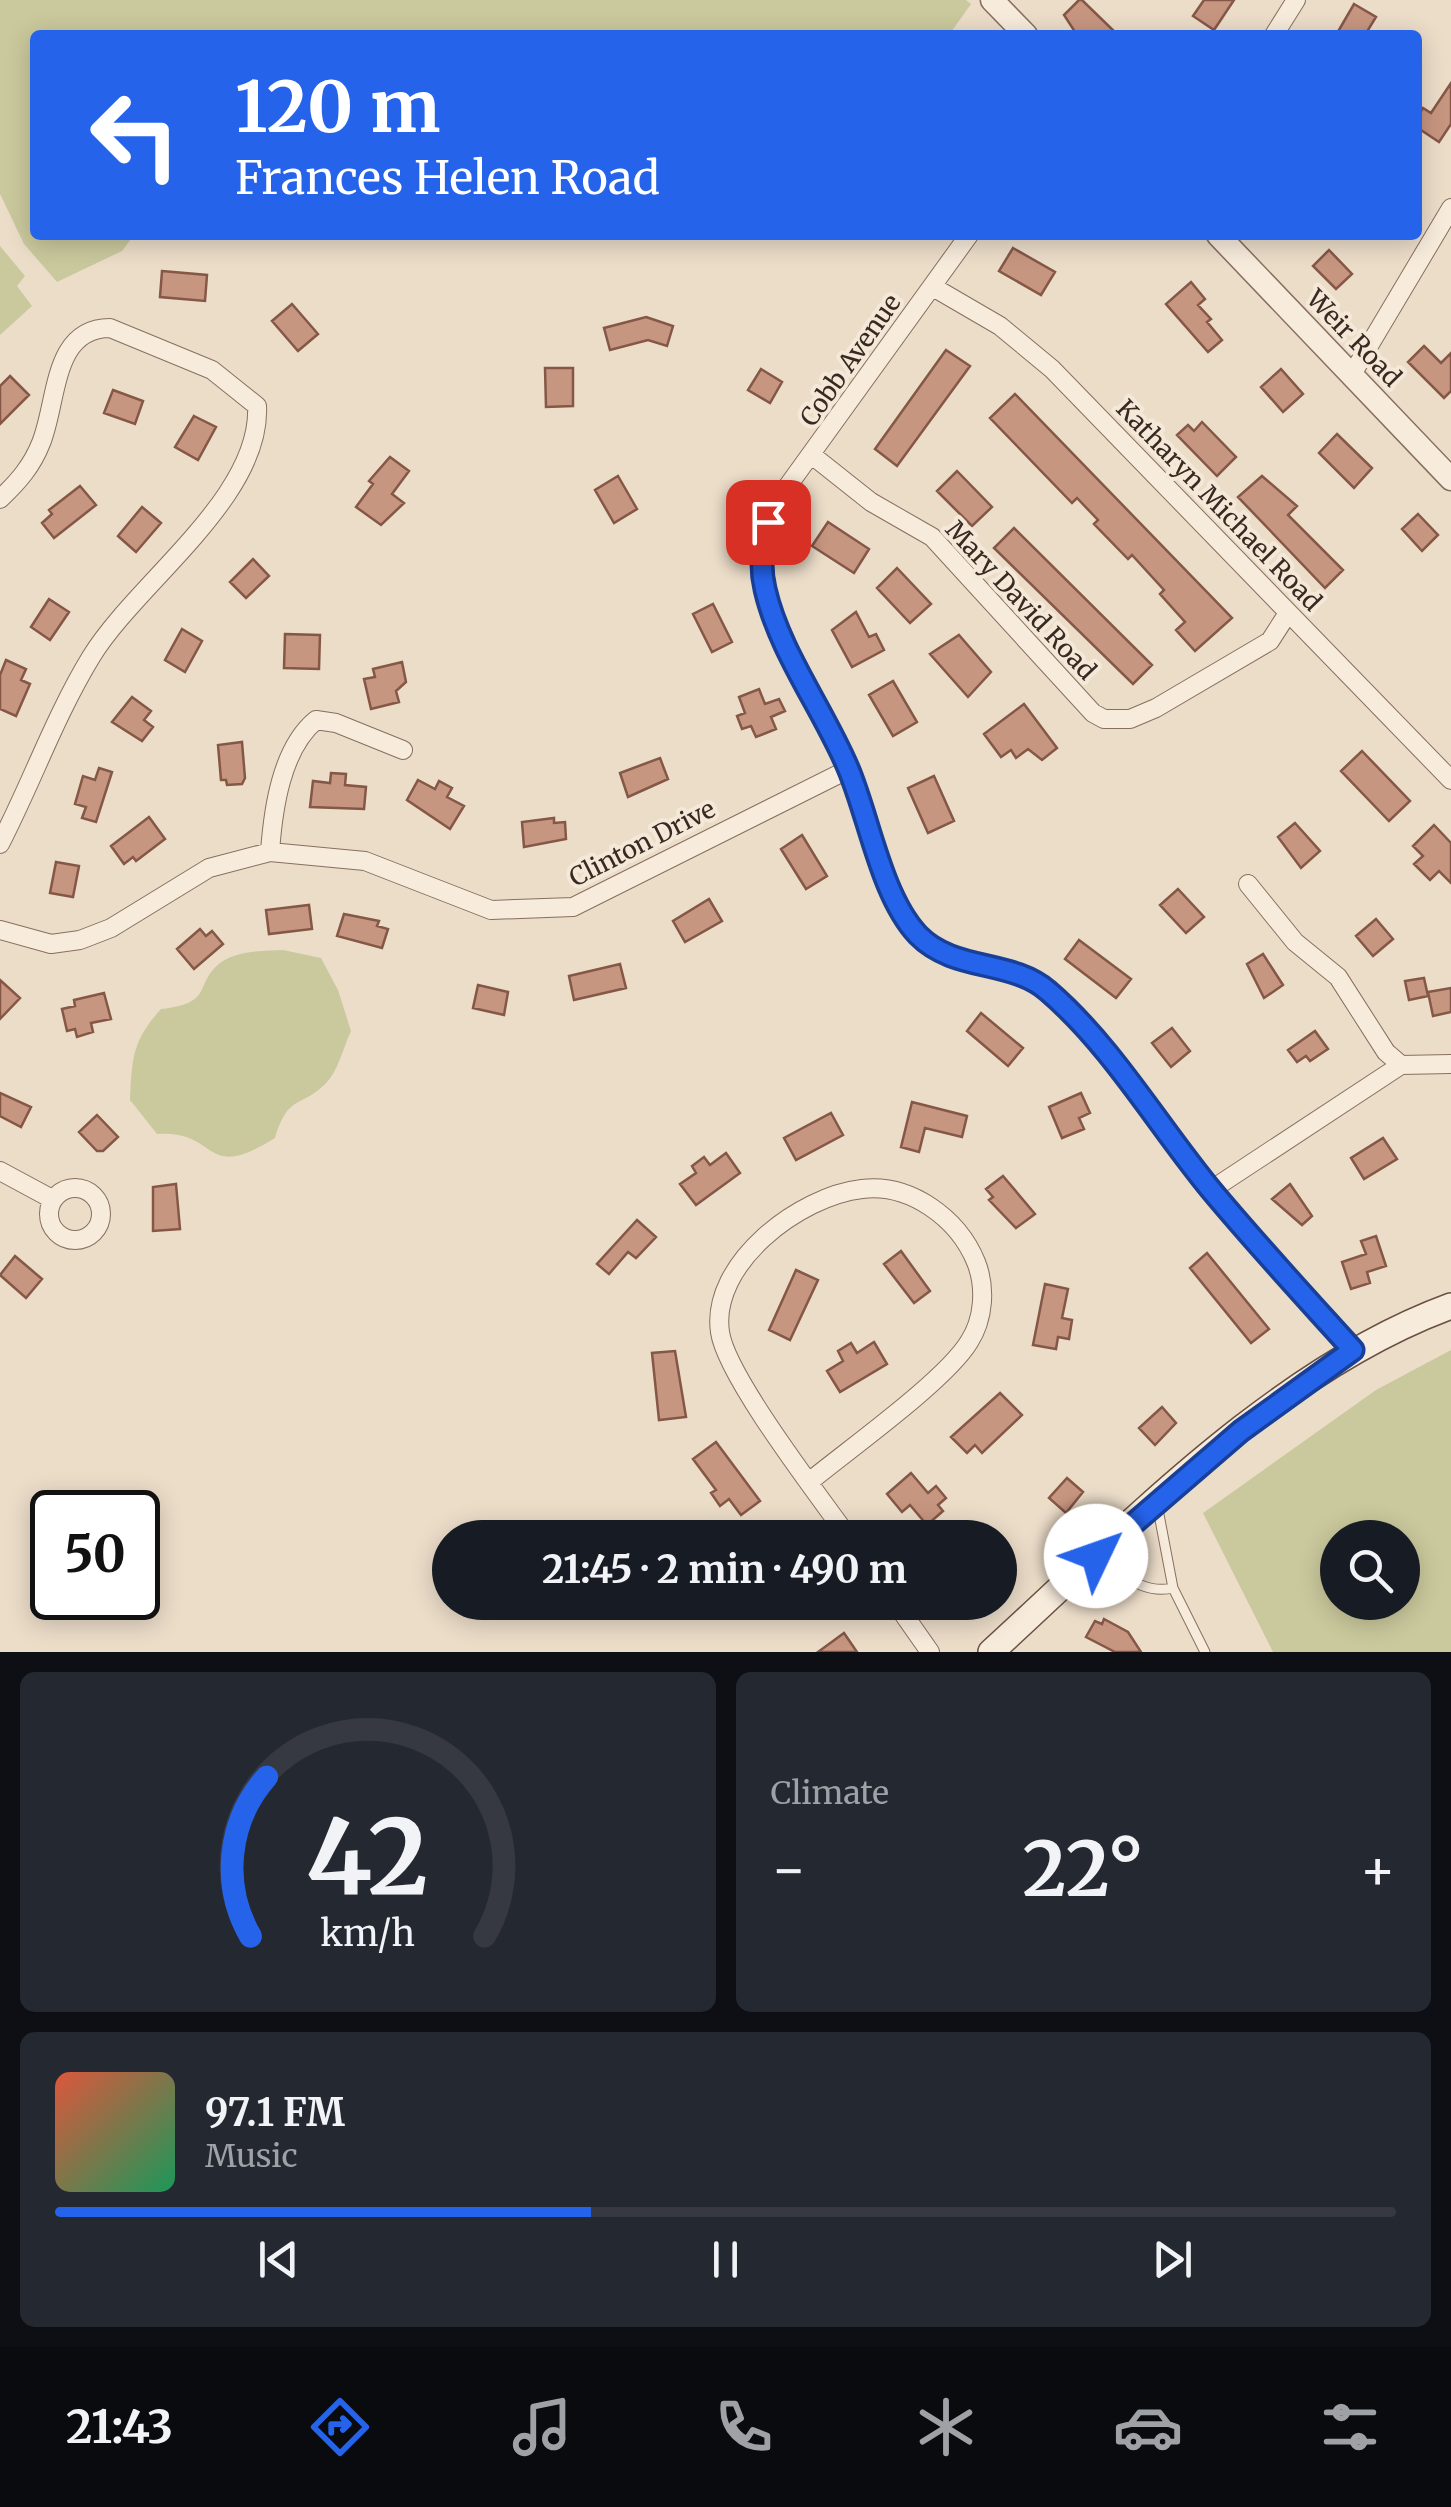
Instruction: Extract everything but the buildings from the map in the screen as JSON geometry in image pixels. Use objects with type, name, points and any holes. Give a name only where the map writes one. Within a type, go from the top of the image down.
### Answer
[{"type":"main road","points":[[991,1652],[1241,1431],[1353,1350],[1451,1306]]},
{"type":"street","points":[[1277,30],[1296,0]]},
{"type":"street","points":[[999,2],[1022,30]]},
{"type":"street","points":[[1351,376],[1451,208]]},
{"type":"street","name":"Cobb Avenue","points":[[848,769],[772,612],[760,558],[772,514],[965,240]]},
{"type":"street","name":"Weir Road","points":[[1223,240],[1451,479]]},
{"type":"street","name":"Katharyn Michael Road","points":[[933,287],[1000,326],[1052,369],[1451,780]]},
{"type":"street","points":[[0,499],[28,469],[41,445],[66,351],[84,332],[110,328],[212,370],[256,406],[258,431],[252,451],[192,542],[106,633],[68,698],[0,844]]},
{"type":"street","name":"Mary David Road","points":[[813,456],[871,502],[932,538],[1092,712],[1104,719],[1130,719],[1156,708],[1270,641],[1288,613]]},
{"type":"street","points":[[270,852],[274,801],[305,729],[316,720],[336,722],[403,750]]},
{"type":"street","points":[[848,769],[876,852],[919,936],[967,962],[1026,974],[1050,992],[1139,1096],[1211,1190],[1353,1350]]},
{"type":"street","name":"Clinton Drive","points":[[0,930],[51,944],[80,940],[111,928],[208,868],[270,852],[365,862],[490,910],[573,907],[848,769]]},
{"type":"street","points":[[1248,884],[1295,942],[1338,977],[1386,1052],[1402,1065]]},
{"type":"street","points":[[1211,1190],[1402,1065],[1451,1064]]},
{"type":"street","points":[[0,1171],[52,1199]]},
{"type":"street","points":[[809,1482],[957,1358],[979,1321],[980,1272],[968,1245],[940,1214],[904,1194],[862,1188],[824,1201],[762,1240],[735,1266],[722,1290],[719,1322],[728,1358],[809,1482],[836,1520]]},
{"type":"street","points":[[908,1620],[930,1652]]},
{"type":"lane","points":[[1157,1502],[1173,1588],[1205,1652]]},
{"type":"lane","points":[[1096,1556],[1144,1588],[1155,1592],[1173,1588]]},
{"type":"green space","points":[[0,0],[966,0],[971,4],[953,30],[30,30],[30,240],[130,240],[122,251],[57,282],[24,244],[0,194]]},
{"type":"green space","points":[[0,246],[25,276],[17,286],[32,306],[0,335]]},
{"type":"green space","points":[[283,950],[321,958],[338,990],[351,1031],[331,1077],[291,1107],[275,1138],[251,1151],[222,1156],[192,1139],[157,1134],[130,1100],[133,1061],[144,1031],[161,1009],[196,998],[220,963],[251,952]]},
{"type":"green space","points":[[1451,1350],[1451,1652],[1273,1652],[1203,1513],[1376,1390]]},
{"type":"route","points":[[768,522],[760,558],[772,612],[848,769],[876,852],[910,924],[933,947],[967,962],[1026,974],[1050,992],[1139,1096],[1211,1190],[1353,1350],[1241,1431],[1096,1556]]}]
